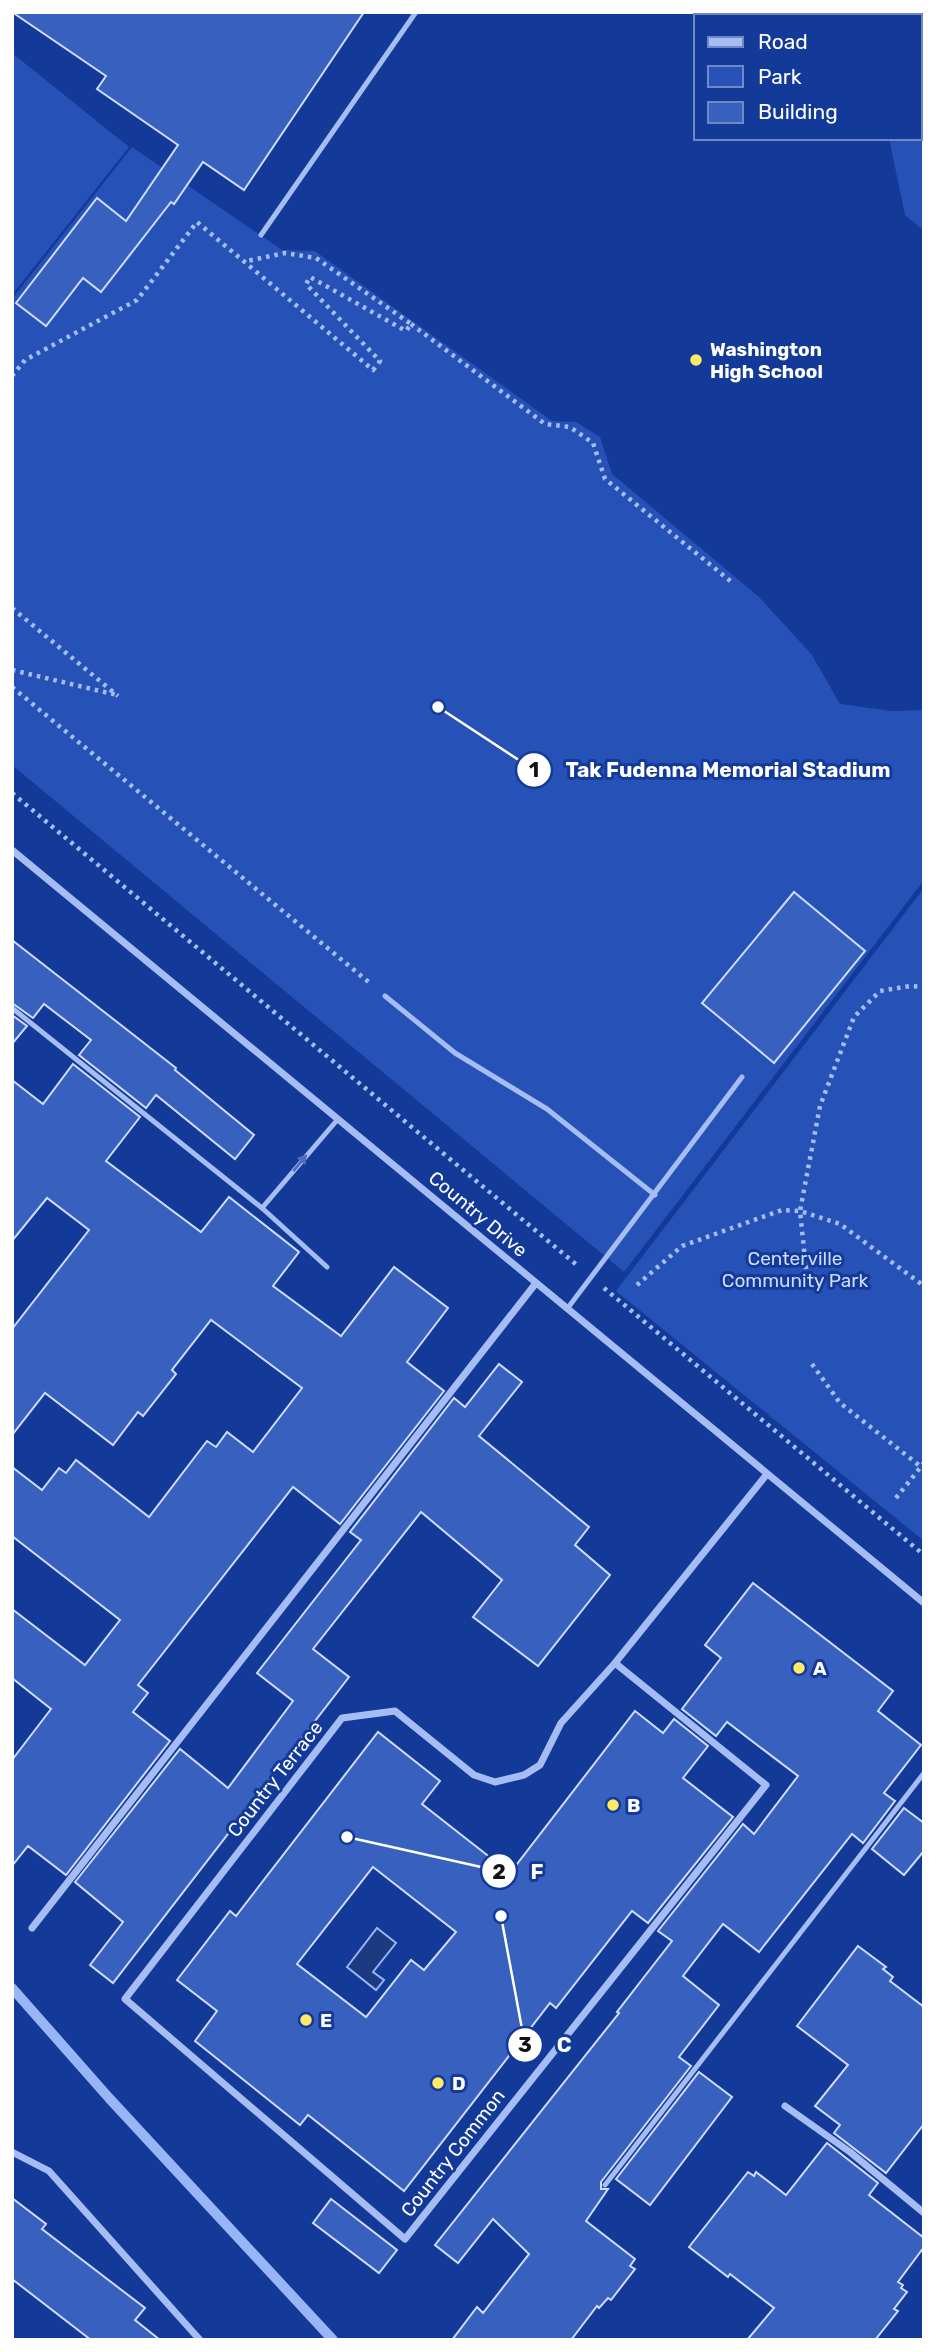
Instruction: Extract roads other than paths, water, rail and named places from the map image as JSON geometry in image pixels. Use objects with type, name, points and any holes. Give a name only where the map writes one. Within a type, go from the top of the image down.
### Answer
[{"type":"street","name":"Country Drive","points":[[12,850],[924,1603]]},
{"type":"street","points":[[32,1928],[536,1283]]},
{"type":"street","name":"Country Terrace","points":[[125,1999],[342,1718],[395,1711],[474,1775],[495,1782],[524,1775],[540,1765],[561,1723],[615,1663],[767,1474]]},
{"type":"street","name":"Country Common","points":[[125,1999],[405,2239],[766,1785],[615,1663]]},
{"type":"street","points":[[785,2106],[850,2152],[924,2213]]},
{"type":"street","points":[[12,2152],[49,2171],[200,2340]]},
{"type":"lane","points":[[261,235],[416,12]]},
{"type":"lane","points":[[385,996],[455,1053],[547,1109],[655,1195]]},
{"type":"lane","points":[[12,1008],[262,1208],[327,1266]]},
{"type":"lane","points":[[567,1309],[742,1077]]},
{"type":"lane","points":[[262,1208],[338,1119]]},
{"type":"lane","points":[[605,2185],[924,1773]]},
{"type":"waterway","points":[[12,1988],[109,2098],[333,2340]]},
{"type":"place","name":"Washington High School","points":[[696,360]]},
{"type":"place","name":"Tak Fudenna Memorial Stadium","points":[[438,707]]},
{"type":"place","name":"A","points":[[799,1668]]},
{"type":"place","name":"B","points":[[613,1805]]},
{"type":"place","name":"F","points":[[347,1837]]},
{"type":"place","name":"C","points":[[501,1916]]},
{"type":"place","name":"E","points":[[306,2020]]},
{"type":"place","name":"D","points":[[438,2083]]},
{"type":"park label","name":"Centerville Community Park","points":[[795,1269]]}]
